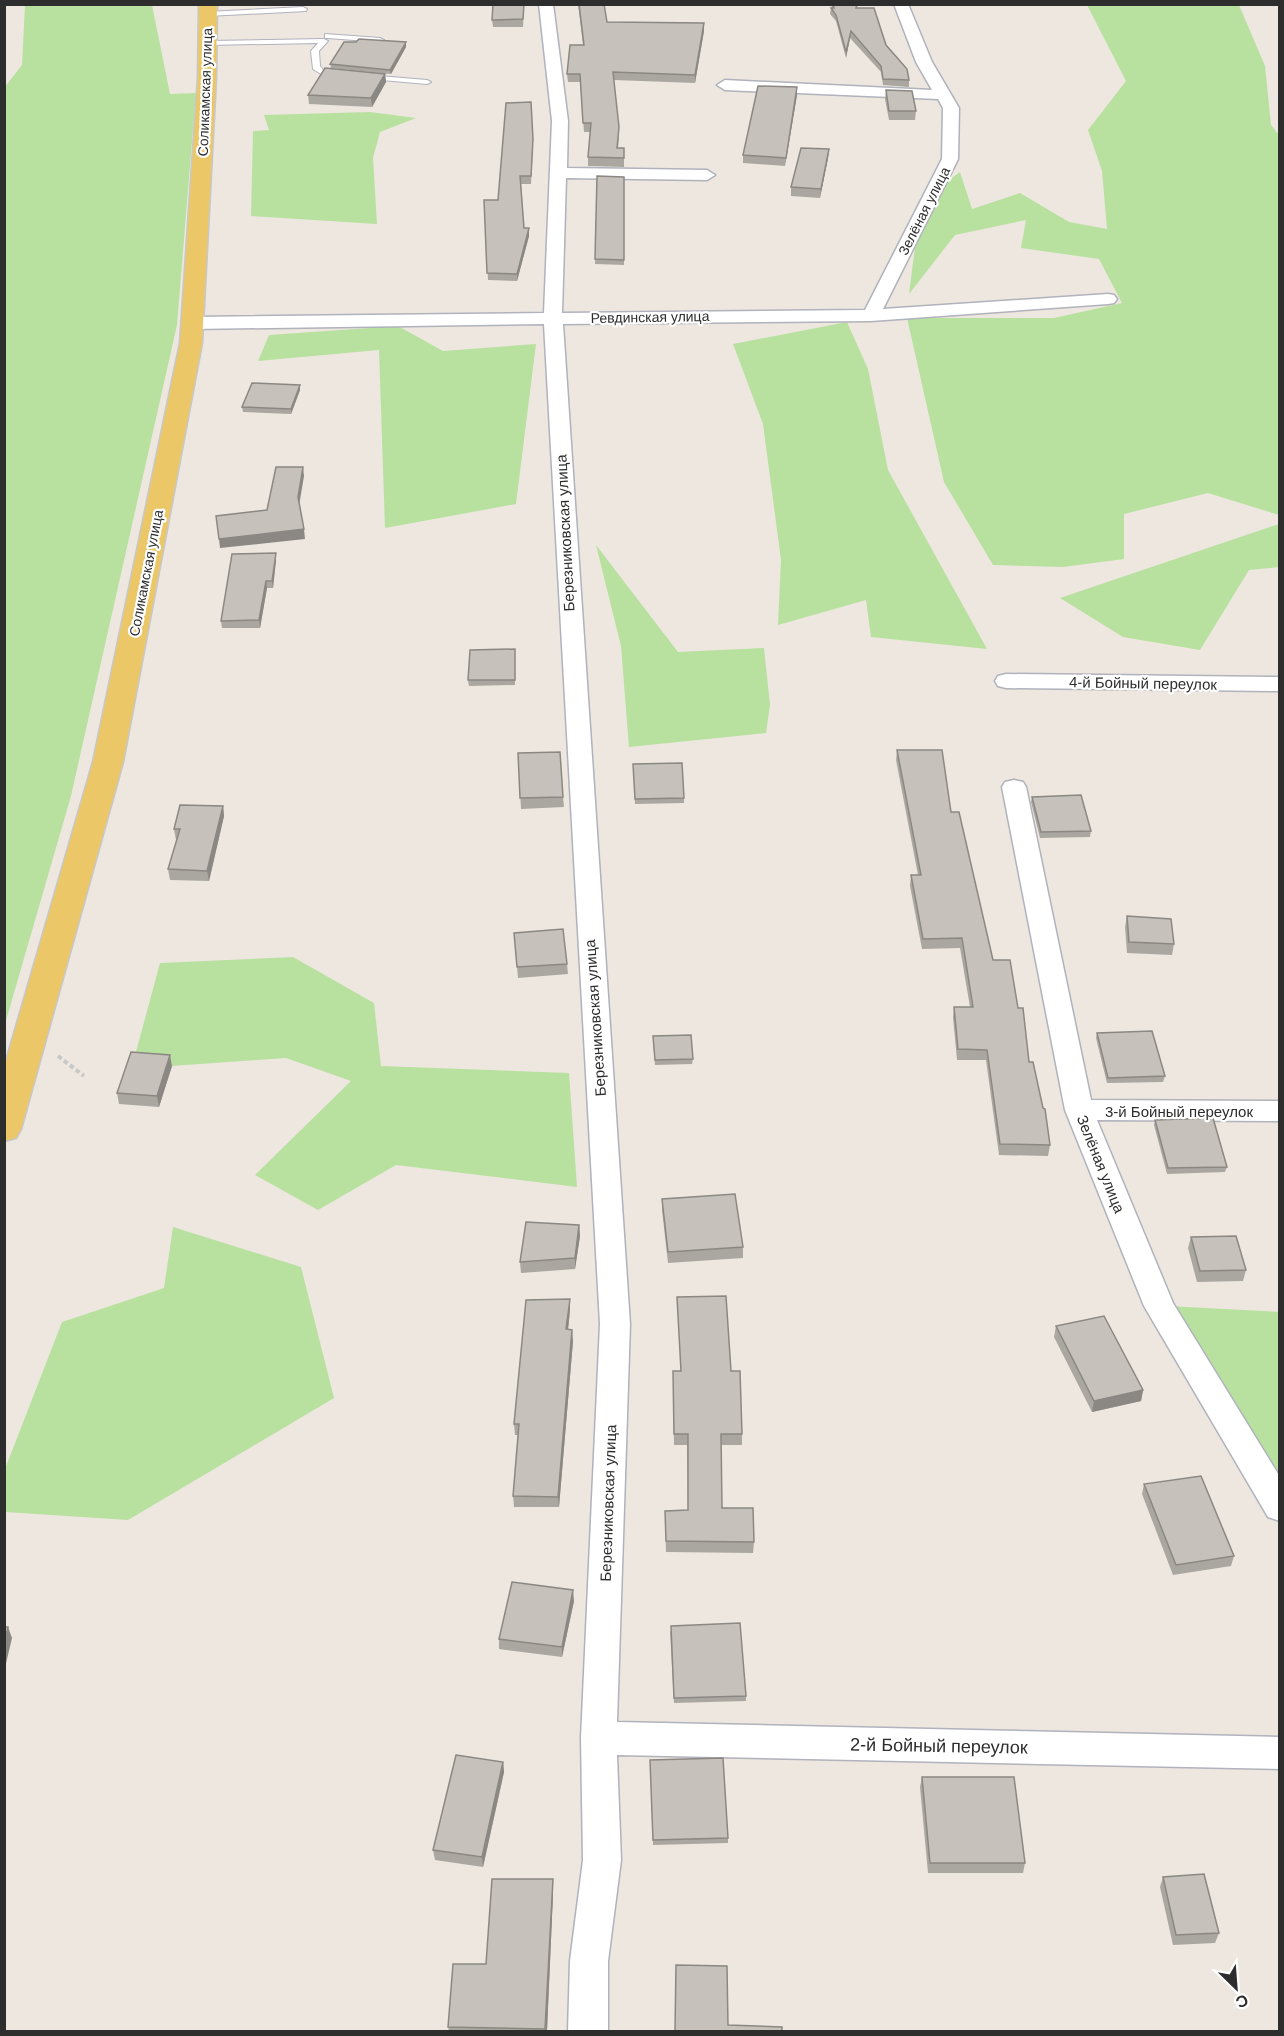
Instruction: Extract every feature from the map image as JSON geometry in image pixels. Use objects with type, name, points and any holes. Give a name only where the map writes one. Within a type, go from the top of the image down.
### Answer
[{"type":"main road","name":"Соликамская улица","points":[[4,1129],[108,762],[191,343],[208,9]]},
{"type":"street","name":"Березниковская улица","points":[[546,4],[560,121],[552,318],[615,1324],[599,1738],[602,1860],[589,1960],[588,2031]]},
{"type":"street","name":"Зелёная улица","points":[[871,315],[950,159],[951,108],[924,62],[901,4]]},
{"type":"street","points":[[725,85],[944,95]]},
{"type":"street","points":[[558,173],[707,175]]},
{"type":"street","name":"Ревдинская улица","points":[[193,323],[871,315],[1108,298]]},
{"type":"street","name":"4-й Бойный переулок","points":[[1006,681],[1280,684]]},
{"type":"street","name":"Зелёная улица","points":[[1014,786],[1079,1110],[1159,1305],[1280,1507]]},
{"type":"street","name":"3-й Бойный переулок","points":[[1079,1110],[1280,1111]]},
{"type":"street","name":"2-й Бойный переулок","points":[[599,1738],[1280,1753]]},
{"type":"lane","points":[[208,9],[303,9]]},
{"type":"lane","points":[[207,43],[326,36],[384,41]]},
{"type":"lane","points":[[326,36],[315,51],[317,70],[350,75]]},
{"type":"lane","points":[[361,76],[427,82]]},
{"type":"green space","points":[[25,5],[152,5],[170,94],[196,93],[177,325],[71,796],[5,1024],[4,88],[22,65]]},
{"type":"green space","points":[[1087,5],[1239,5],[1265,66],[1271,125],[1279,135],[1279,515],[1208,493],[1124,514],[1124,559],[1063,567],[993,565],[944,482],[907,318],[1054,318],[1122,303],[1099,259],[1021,248],[1026,220],[955,235],[909,294],[917,232],[937,189],[960,172],[972,209],[1020,193],[1069,222],[1107,229],[1102,171],[1088,130],[1126,81]]},
{"type":"green space","points":[[370,112],[416,118],[380,132],[373,158],[377,224],[251,216],[253,131],[269,130],[264,115]]},
{"type":"green space","points":[[847,322],[868,369],[888,470],[987,649],[871,637],[866,600],[778,625],[781,560],[763,424],[733,344]]},
{"type":"green space","points":[[398,326],[443,351],[536,344],[516,504],[385,528],[379,350],[258,361],[269,335]]},
{"type":"green space","points":[[1279,524],[1279,567],[1249,570],[1200,650],[1123,637],[1060,598]]},
{"type":"green space","points":[[596,545],[678,652],[764,648],[770,705],[766,733],[629,747],[621,646]]},
{"type":"green space","points":[[293,957],[374,1003],[381,1066],[569,1073],[577,1187],[396,1165],[318,1210],[255,1175],[351,1081],[286,1058],[172,1066],[133,1063],[160,963]]},
{"type":"green space","points":[[173,1227],[301,1267],[334,1398],[128,1520],[5,1512],[5,1469],[62,1322],[164,1288]]},
{"type":"green space","points":[[1168,1306],[1279,1312],[1279,1470],[1270,1470]]},
{"type":"building","points":[[493,4],[524,4],[523,19],[492,20]]},
{"type":"building","points":[[579,4],[604,4],[607,22],[704,23],[695,75],[613,72],[619,127],[617,148],[624,148],[624,158],[588,157],[591,123],[583,123],[580,74],[567,74],[570,45],[584,45]]},
{"type":"building","points":[[833,4],[857,4],[856,8],[874,8],[886,45],[907,69],[909,80],[883,79],[881,66],[851,31],[846,52],[836,15],[831,8],[834,8]]},
{"type":"building","points":[[359,39],[406,42],[390,70],[330,64],[344,42],[356,42]]},
{"type":"building","points":[[325,68],[385,74],[371,98],[308,95]]},
{"type":"building","points":[[758,86],[797,87],[786,158],[743,155]]},
{"type":"building","points":[[886,90],[912,91],[916,111],[889,111]]},
{"type":"building","points":[[531,102],[533,139],[531,176],[520,176],[524,228],[529,228],[517,274],[487,273],[484,200],[498,200],[506,103]]},
{"type":"building","points":[[801,148],[829,149],[821,189],[791,187]]},
{"type":"building","points":[[597,176],[624,177],[624,260],[595,259]]},
{"type":"building","points":[[252,383],[300,385],[291,409],[242,407]]},
{"type":"building","points":[[276,467],[303,467],[298,497],[304,529],[219,539],[216,516],[267,510]]},
{"type":"building","points":[[276,553],[272,581],[266,581],[259,620],[221,621],[232,554]]},
{"type":"building","points":[[515,649],[515,680],[468,680],[470,650]]},
{"type":"building","points":[[897,750],[942,750],[951,812],[959,812],[993,960],[1010,960],[1018,1008],[1023,1008],[1029,1062],[1033,1062],[1045,1109],[1050,1145],[1000,1144],[987,1050],[958,1049],[954,1007],[973,1007],[962,938],[923,939],[911,875],[921,875]]},
{"type":"building","points":[[560,752],[563,797],[520,798],[518,753]]},
{"type":"building","points":[[682,763],[684,798],[635,799],[633,764]]},
{"type":"building","points":[[1081,795],[1091,831],[1041,832],[1032,797]]},
{"type":"building","points":[[180,805],[223,806],[207,871],[168,869],[180,829],[174,829]]},
{"type":"building","points":[[1127,916],[1171,919],[1174,944],[1129,942]]},
{"type":"building","points":[[563,929],[567,964],[517,967],[514,933]]},
{"type":"building","points":[[1152,1031],[1165,1076],[1108,1078],[1097,1033]]},
{"type":"building","points":[[691,1035],[693,1059],[655,1060],[653,1036]]},
{"type":"building","points":[[131,1052],[170,1055],[157,1096],[117,1093]]},
{"type":"building","points":[[1213,1118],[1227,1167],[1168,1168],[1155,1120]]},
{"type":"building","points":[[735,1194],[743,1247],[668,1252],[662,1199]]},
{"type":"building","points":[[526,1222],[579,1225],[575,1258],[520,1262]]},
{"type":"building","points":[[1236,1236],[1246,1270],[1200,1271],[1191,1237]]},
{"type":"building","points":[[726,1296],[731,1371],[740,1371],[742,1434],[721,1434],[722,1508],[753,1508],[754,1542],[666,1541],[665,1511],[688,1510],[688,1434],[674,1434],[673,1371],[681,1371],[677,1297]]},
{"type":"building","points":[[570,1299],[566,1329],[572,1330],[558,1497],[513,1496],[519,1424],[514,1424],[526,1300]]},
{"type":"building","points":[[1104,1316],[1143,1390],[1094,1401],[1056,1326]]},
{"type":"building","points":[[1201,1476],[1234,1556],[1176,1565],[1144,1484]]},
{"type":"building","points":[[512,1582],[573,1590],[562,1647],[499,1639]]},
{"type":"building","points":[[740,1623],[746,1696],[674,1698],[671,1626]]},
{"type":"building","points":[[4,1627],[8,1627],[4,1645]]},
{"type":"building","points":[[456,1755],[503,1762],[482,1857],[433,1850]]},
{"type":"building","points":[[723,1758],[728,1838],[653,1840],[650,1760]]},
{"type":"building","points":[[922,1777],[1014,1777],[1025,1863],[930,1863]]},
{"type":"building","points":[[1204,1874],[1219,1933],[1176,1935],[1163,1877]]},
{"type":"building","points":[[492,1879],[553,1879],[545,2029],[448,2027],[453,1964],[486,1964]]},
{"type":"building","points":[[676,1965],[727,1966],[728,2025],[782,2027],[782,2031],[675,2031]]}]
